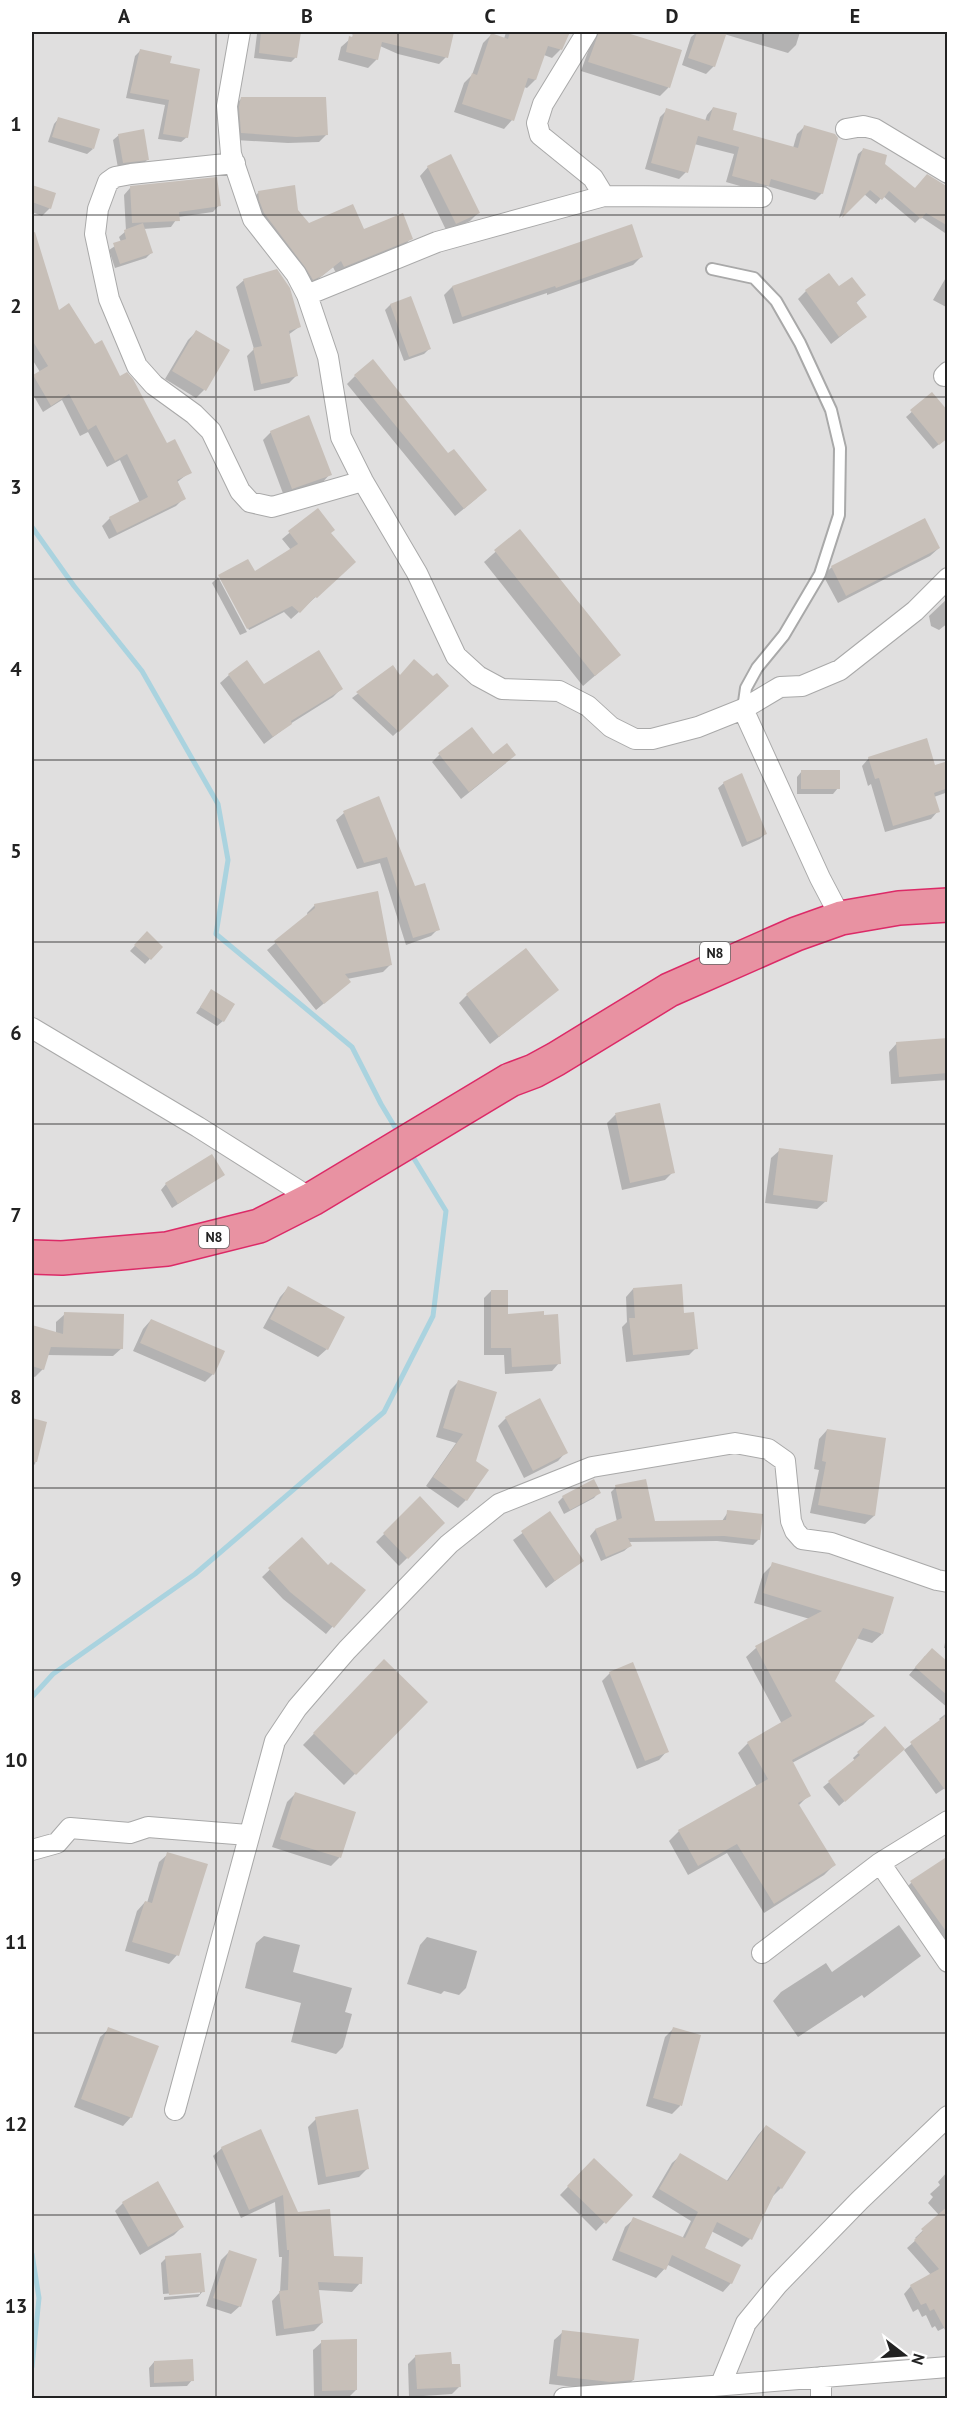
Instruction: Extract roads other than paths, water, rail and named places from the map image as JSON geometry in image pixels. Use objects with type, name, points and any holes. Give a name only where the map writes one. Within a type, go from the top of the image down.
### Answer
[{"type":"highway","name":"N8","points":[[32,1257],[62,1258],[167,1249],[259,1226],[312,1199],[510,1080],[556,1059],[669,990],[796,934],[837,910],[897,892],[948,888]]},
{"type":"highway","name":"N8","points":[[837,910],[948,905]]},
{"type":"street","points":[[240,32],[227,106],[231,154],[254,219],[296,274],[307,295],[328,357],[342,437],[363,481],[417,573],[456,656],[478,676],[502,689],[559,691],[588,706],[611,727],[635,740],[652,739],[743,709],[780,687],[802,686],[840,670],[915,611],[948,578]]},
{"type":"street","points":[[587,32],[543,104],[537,123],[540,135],[593,178],[604,196]]},
{"type":"street","points":[[846,129],[863,126],[875,129],[948,173]]},
{"type":"street","points":[[235,163],[131,174],[115,177],[108,182],[98,209],[95,234],[109,299],[137,366],[154,385],[194,414],[211,431],[240,491],[250,501],[272,507],[363,481]]},
{"type":"street","points":[[307,295],[438,243],[604,196],[762,197]]},
{"type":"street","points":[[743,709],[837,910]]},
{"type":"street","points":[[32,1028],[198,1127],[312,1199]]},
{"type":"street","points":[[176,2110],[275,1741],[297,1708],[347,1650],[449,1544],[499,1504],[592,1467],[735,1443],[768,1449],[785,1461],[791,1521],[795,1532],[802,1539],[831,1543],[948,1582]]},
{"type":"street","points":[[762,1953],[879,1863],[948,1821]]},
{"type":"street","points":[[32,1850],[57,1843],[70,1828],[129,1833],[148,1827],[248,1835]]},
{"type":"street","points":[[879,1863],[948,1962]]},
{"type":"street","points":[[721,2384],[746,2323],[778,2284],[860,2200],[948,2116]]},
{"type":"street","points":[[564,2398],[948,2367]]},
{"type":"street","points":[[821,2377],[821,2398]]},
{"type":"lane","points":[[712,269],[754,278],[776,301],[800,343],[831,410],[840,448],[839,515],[820,574],[784,635],[757,668],[746,688],[743,709]]},
{"type":"waterway","points":[[32,527],[74,586],[142,671],[218,804],[228,860],[216,934],[352,1047],[399,1134]]},
{"type":"waterway","points":[[32,1697],[53,1674],[195,1574],[384,1412],[433,1316],[446,1211],[410,1152]]},
{"type":"waterway","points":[[32,2254],[39,2298],[32,2367]]}]
